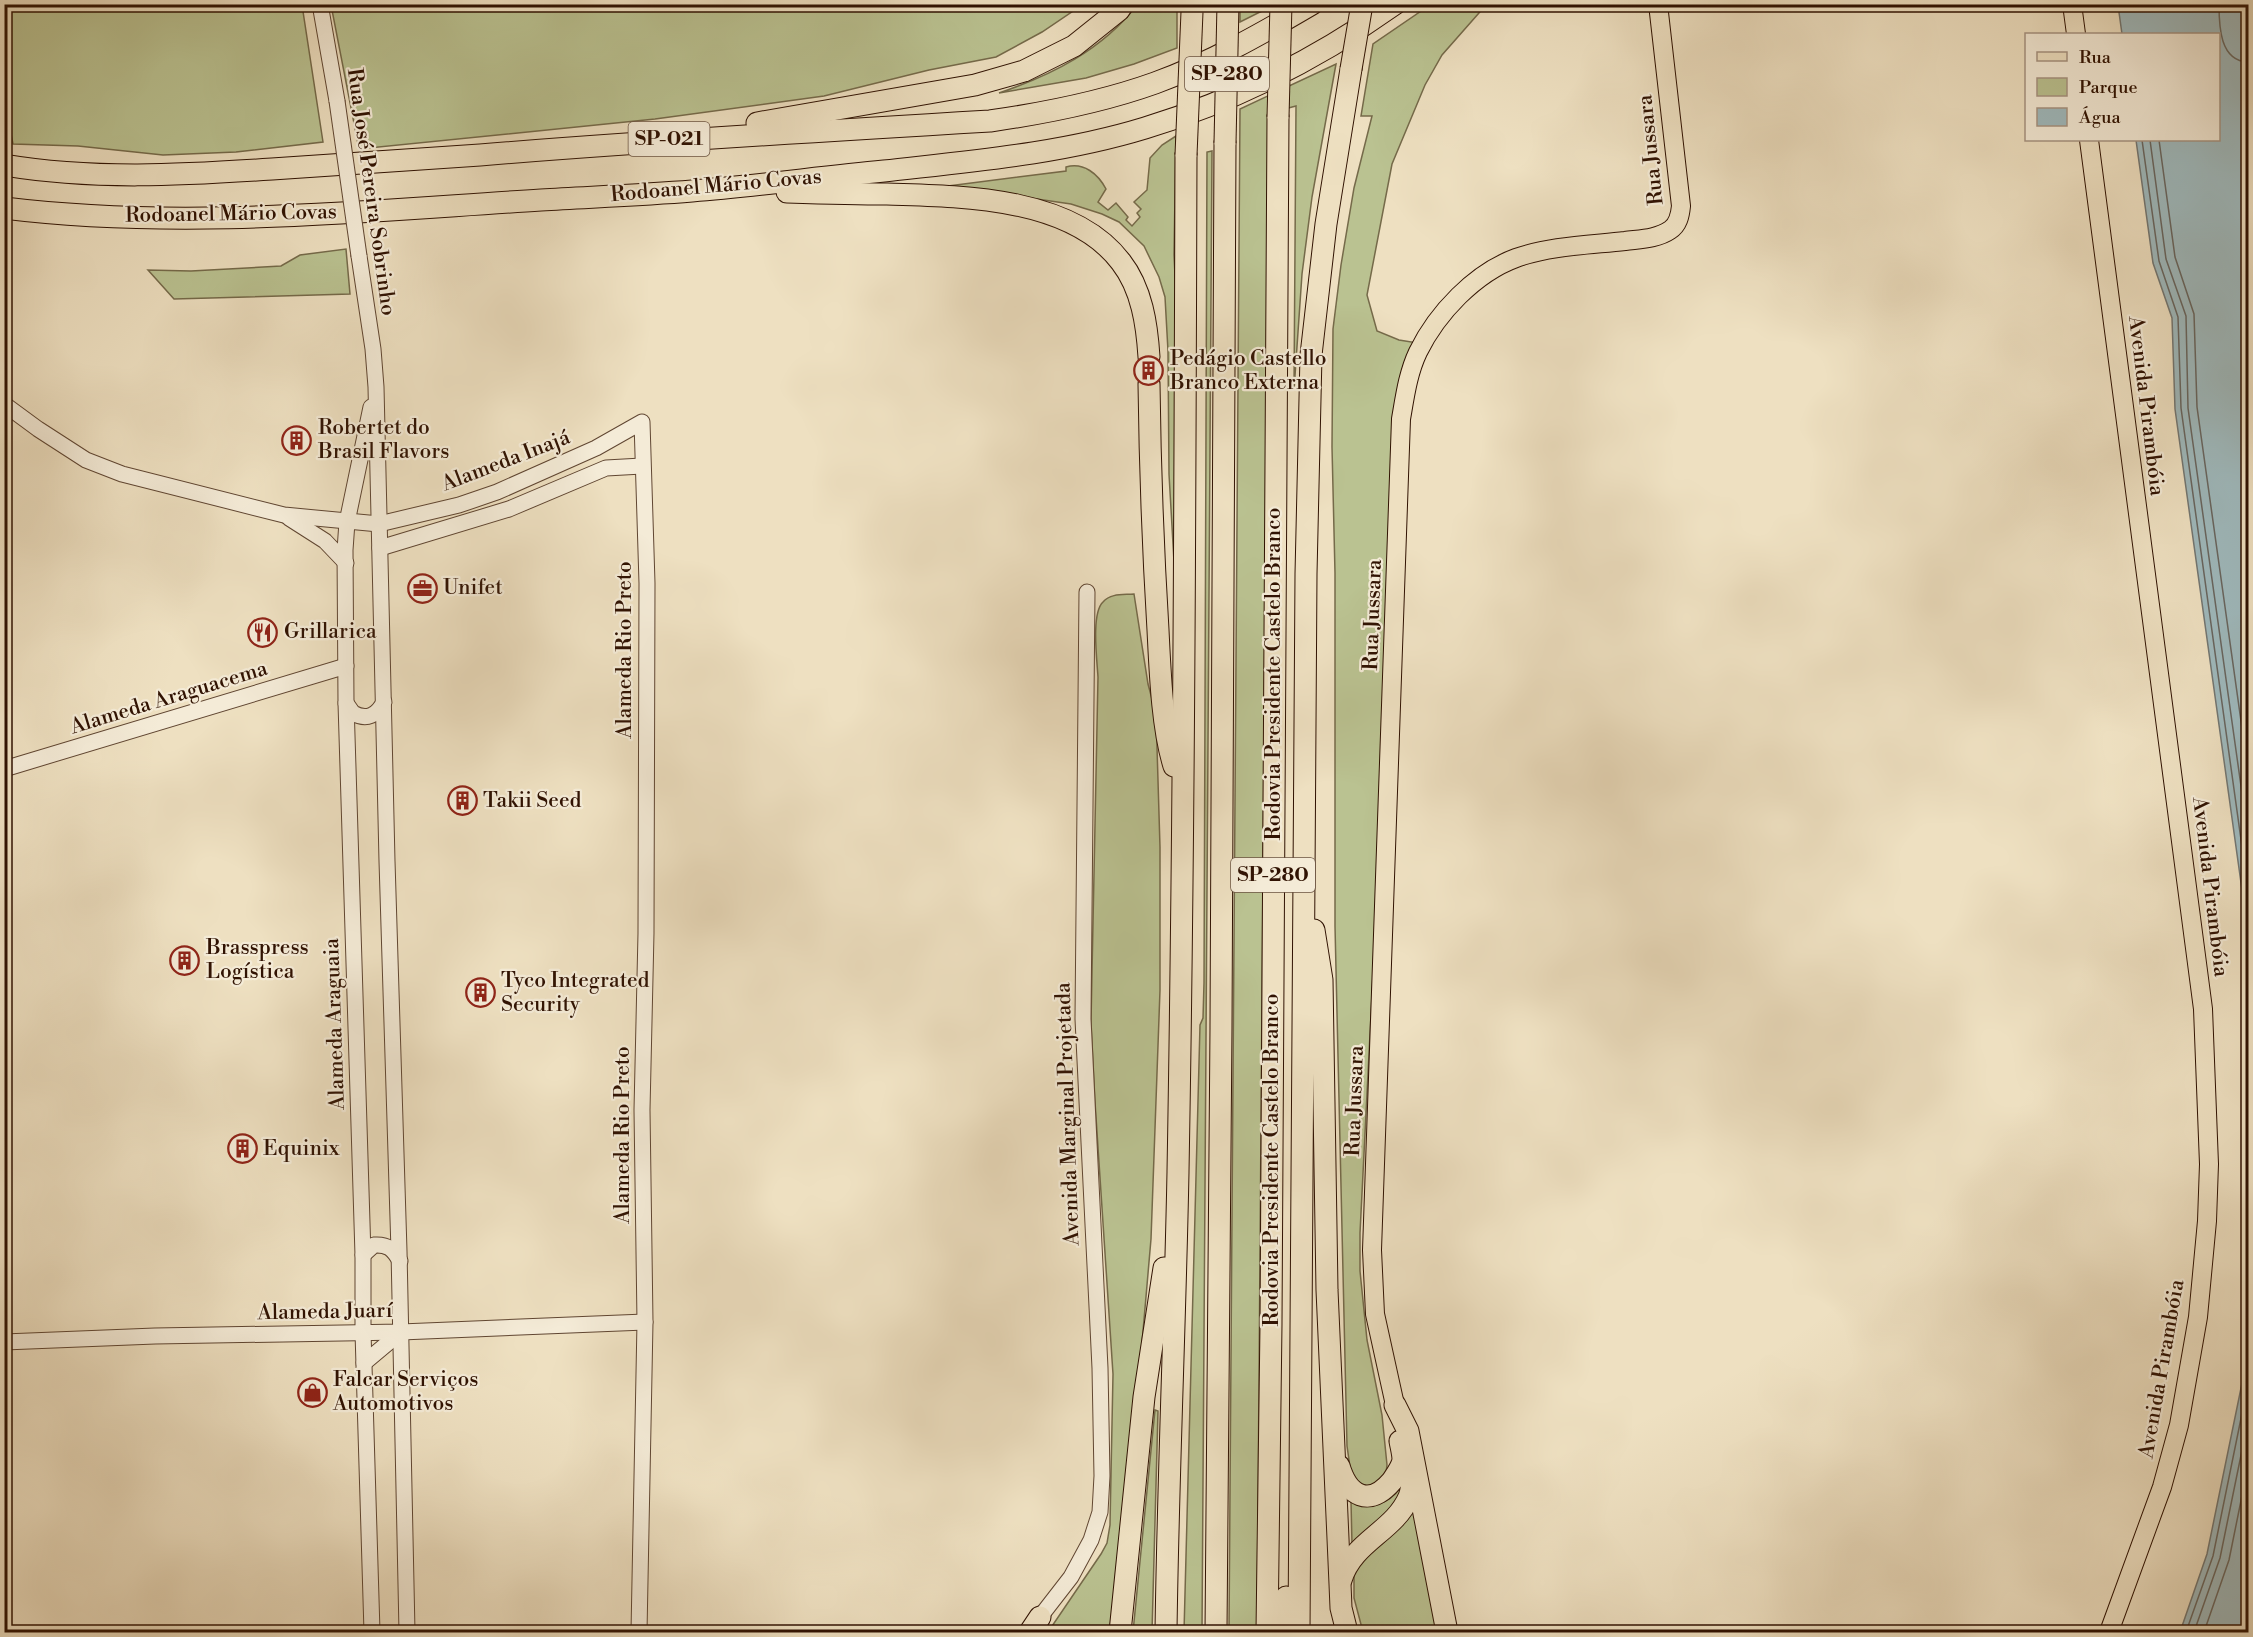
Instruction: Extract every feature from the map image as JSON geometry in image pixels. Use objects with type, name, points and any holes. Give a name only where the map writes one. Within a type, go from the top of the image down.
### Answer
[{"type":"highway","points":[[658,140],[975,85],[1024,70],[1074,46],[1119,10],[1123,4]]},
{"type":"highway","name":"SP-280","points":[[1215,1632],[1220,1158],[1225,143],[1228,4]]},
{"type":"highway","name":"Rodovia Presidente Castelo Branco","points":[[1267,1632],[1278,117],[1281,4]]},
{"type":"highway","name":"Rodoanel Mário Covas","points":[[4,165],[43,171],[118,176],[201,174],[658,140],[990,121],[1042,113],[1099,100],[1156,82],[1248,41],[1312,4]]},
{"type":"highway","points":[[1299,1632],[1306,574],[1311,355],[1326,224],[1362,4]]},
{"type":"highway","name":"Rodoanel Mário Covas","points":[[4,208],[114,218],[319,213],[693,191],[1028,155],[1089,143],[1204,108],[1327,49],[1395,4]]},
{"type":"highway","points":[[1166,1632],[1178,1175],[1183,791],[1186,155],[1192,8]]},
{"type":"highway","points":[[693,191],[953,196],[998,202],[1064,221],[1083,228],[1097,238],[1121,262],[1130,276],[1143,312],[1149,357]]},
{"type":"highway","points":[[1149,384],[1152,537],[1160,664],[1173,761],[1183,791]]},
{"type":"highway","points":[[1304,883],[1322,980],[1327,1290],[1340,1584],[1347,1630]]},
{"type":"highway","points":[[1120,1632],[1144,1397],[1178,1175]]},
{"type":"highway","points":[[1284,1632],[1295,1384],[1302,1341]]},
{"type":"highway","points":[[1336,1456],[1341,1475],[1354,1492],[1363,1497],[1383,1490],[1397,1475],[1403,1462],[1395,1405]]},
{"type":"highway","points":[[1395,1405],[1408,1431],[1447,1632]]},
{"type":"highway","points":[[1340,1584],[1345,1568],[1358,1550],[1400,1513],[1410,1494],[1414,1463]]},
{"type":"main road","name":"Rua Jussara","points":[[1395,1405],[1375,1314],[1372,1250],[1401,418],[1407,382],[1418,352],[1445,311],[1477,281],[1496,268],[1516,258],[1536,253],[1653,237],[1670,231],[1677,223],[1681,206],[1658,4]]},
{"type":"main road","points":[[2072,4],[2076,33]]},
{"type":"main road","name":"Avenida Pirambóia","points":[[2089,141],[2203,1009],[2209,1164],[2207,1221],[2198,1317],[2179,1425],[2162,1487],[2109,1632]]},
{"type":"street","name":"Rua José Pereira Sobrinho","points":[[320,4],[337,101],[373,349],[379,524]]},
{"type":"street","name":"Rua José Pereira Sobrinho","points":[[347,522],[376,387]]},
{"type":"street","points":[[4,404],[69,450],[102,467],[284,515],[325,541],[346,563]]},
{"type":"street","name":"Alameda Inajá","points":[[284,515],[379,524],[459,505],[497,492],[596,448],[642,423]]},
{"type":"street","name":"Alameda Rio Preto","points":[[639,1632],[645,1322],[642,1110],[646,933],[647,583],[642,423]]},
{"type":"street","name":"Alameda Inajá","points":[[380,548],[509,509],[606,468],[642,466]]},
{"type":"street","name":"Alameda Araguaia","points":[[347,522],[346,703],[372,1632]]},
{"type":"street","points":[[379,524],[400,1261],[407,1632]]},
{"type":"street","name":"Avenida Marginal Projetada","points":[[1036,1627],[1071,1577],[1091,1540],[1100,1512],[1102,1476],[1100,1368],[1083,1019],[1087,592]]},
{"type":"street","name":"Alameda Araguacema","points":[[4,769],[346,666]]},
{"type":"street","points":[[346,703],[353,713],[365,717],[376,713],[384,702]]},
{"type":"street","points":[[362,1228],[367,1234],[378,1238],[399,1229]]},
{"type":"street","points":[[363,1255],[374,1245],[385,1246],[394,1251],[400,1261]]},
{"type":"street","name":"Alameda Juarí","points":[[4,1342],[155,1336],[401,1332],[645,1322]]},
{"type":"street","points":[[364,1363],[401,1332]]},
{"type":"green space","points":[[14,4],[302,5],[323,142],[236,152],[163,155],[78,146],[13,144],[5,105],[4,7]]},
{"type":"green space","points":[[331,4],[1082,5],[1042,32],[996,57],[929,70],[824,96],[655,119],[359,149]]},
{"type":"green space","points":[[1137,5],[1177,5],[1177,48],[1086,78],[999,93],[1038,78],[1075,59],[1108,35]]},
{"type":"green space","points":[[1240,5],[1270,5],[1270,7],[1240,22]]},
{"type":"green space","points":[[1430,5],[1486,5],[1442,55],[1425,85],[1392,164],[1367,295],[1377,331],[1399,340],[1418,343],[1403,378],[1360,1233],[1360,1271],[1367,1340],[1382,1415],[1387,1465],[1386,1473],[1376,1488],[1358,1485],[1350,1467],[1347,1446],[1335,926],[1333,329],[1354,188],[1372,116],[1361,116],[1373,44]]},
{"type":"green space","points":[[1336,64],[1312,197],[1302,274],[1294,390],[1296,106],[1269,113],[1257,1632],[1229,1632],[1240,109]]},
{"type":"green space","points":[[1176,136],[1175,579],[1169,474],[1165,297],[1159,277],[1144,246],[1119,222],[1071,204],[948,186],[1066,171],[1066,167],[1079,166],[1095,174],[1106,189],[1098,202],[1108,210],[1116,203],[1128,217],[1126,220],[1132,226],[1140,217],[1137,213],[1141,209],[1134,202],[1147,190],[1150,158],[1162,145]]},
{"type":"green space","points":[[1212,151],[1202,1632],[1184,1632],[1200,1025],[1203,1018],[1204,983],[1207,152]]},
{"type":"green space","points":[[346,249],[350,294],[174,299],[148,270],[191,271],[281,266],[300,255]]},
{"type":"green space","points":[[1134,594],[1148,684],[1156,714],[1160,847],[1160,990],[1151,1239],[1117,1632],[1048,1632],[1101,1554],[1107,1543],[1110,1525],[1113,1374],[1091,1022],[1098,677],[1096,626],[1099,608],[1106,599],[1117,595]]},
{"type":"green space","points":[[1155,1410],[1158,1411],[1152,1632],[1133,1632]]},
{"type":"green space","points":[[1401,1487],[1405,1489],[1398,1506],[1352,1545],[1351,1501],[1379,1504],[1385,1502]]},
{"type":"green space","points":[[1413,1510],[1440,1632],[1363,1632],[1354,1598],[1354,1574],[1361,1559]]},
{"type":"water","points":[[2118,5],[2241,5],[2248,61],[2248,933],[2175,409],[2172,318],[2153,263],[2136,141],[2220,141],[2220,33],[2122,33]]},
{"type":"water","points":[[2248,1354],[2248,1632],[2180,1632],[2207,1554]]},
{"type":"place","name":"Pedágio Castello Branco Externa","points":[[1149,371]]},
{"type":"place","name":"Robertet do Brasil Flavors","points":[[297,440]]},
{"type":"place","name":"Unifet","points":[[422,588]]},
{"type":"place","name":"Grillarica","points":[[263,632]]},
{"type":"place","name":"Takii Seed","points":[[462,801]]},
{"type":"place","name":"Brasspress Logística","points":[[185,960]]},
{"type":"place","name":"Tyco Integrated Security","points":[[480,993]]},
{"type":"place","name":"Equinix","points":[[242,1149]]},
{"type":"place","name":"Falcar Serviços Automotivos","points":[[312,1392]]}]
